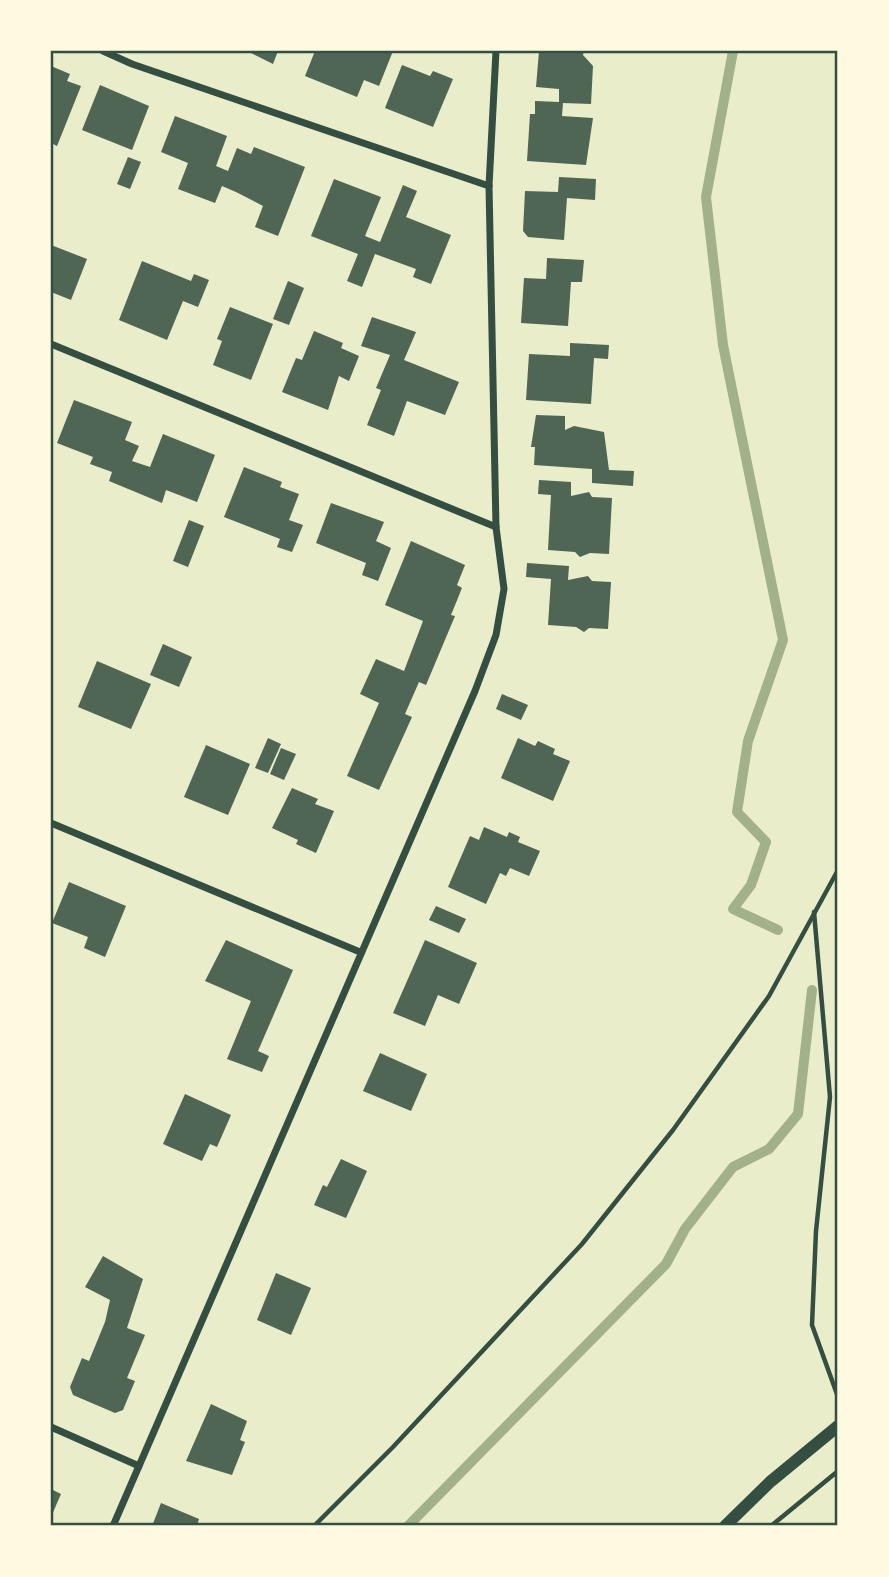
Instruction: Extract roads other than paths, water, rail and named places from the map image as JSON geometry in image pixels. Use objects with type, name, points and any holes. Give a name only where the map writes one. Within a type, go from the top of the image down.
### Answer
[{"type":"street","points":[[103,51],[132,64],[489,186]]},
{"type":"street","points":[[113,1526],[475,691],[496,635],[504,589],[496,527],[489,186],[496,51]]},
{"type":"street","points":[[51,344],[496,527]]},
{"type":"street","points":[[51,822],[360,952]]},
{"type":"street","points":[[725,1526],[770,1482],[838,1426]]},
{"type":"street","points":[[51,1427],[139,1466]]},
{"type":"waterway","points":[[733,51],[706,197],[723,345],[783,640],[748,741],[737,812],[766,842],[751,885],[733,909],[778,930]]},
{"type":"waterway","points":[[408,1526],[666,1264],[685,1229],[733,1167],[769,1149],[798,1114],[812,990]]}]
